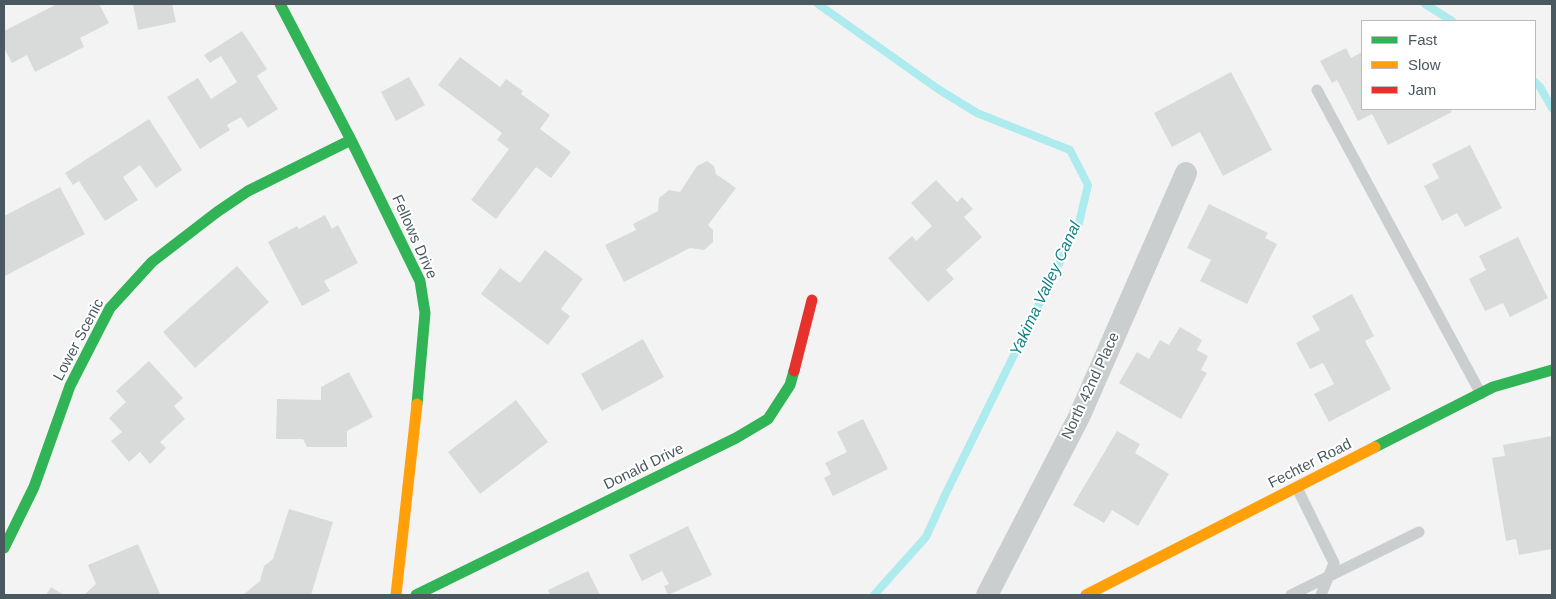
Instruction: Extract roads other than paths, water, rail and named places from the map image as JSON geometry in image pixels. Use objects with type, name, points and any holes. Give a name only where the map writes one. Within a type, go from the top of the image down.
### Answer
[{"type":"street","name":"Fellows Drive","points":[[280,4],[351,140],[420,281],[425,313],[396,595]]},
{"type":"street","name":"Lower Scenic","points":[[4,548],[34,487],[70,386],[110,308],[152,262],[248,190],[351,140]]},
{"type":"street","name":"North 42nd Place","points":[[987,595],[1079,417],[1186,173]]},
{"type":"street","name":"Donald Drive","points":[[416,595],[736,438],[768,419],[790,385],[812,300]]},
{"type":"street","name":"Fechter Road","points":[[1086,595],[1493,388],[1552,370]]},
{"type":"lane","points":[[1317,90],[1481,394]]},
{"type":"lane","points":[[1296,488],[1334,563],[1321,595]]},
{"type":"lane","points":[[1291,595],[1419,532]]},
{"type":"waterway","name":"Yakima Valley Canal","points":[[818,4],[938,89],[977,113],[1070,150],[1088,185],[1079,223],[926,537],[874,595]]},
{"type":"waterway","points":[[1425,4],[1450,20]]},
{"type":"waterway","points":[[1536,83],[1552,108]]}]
